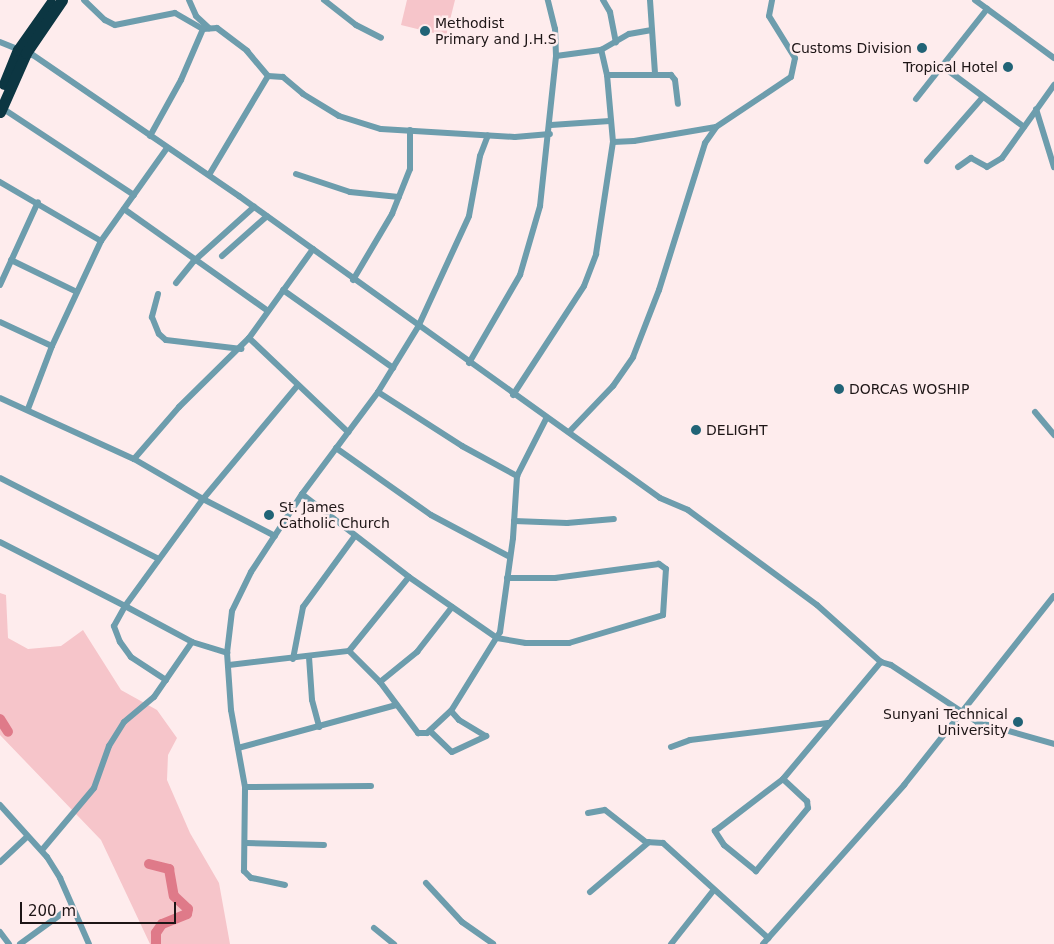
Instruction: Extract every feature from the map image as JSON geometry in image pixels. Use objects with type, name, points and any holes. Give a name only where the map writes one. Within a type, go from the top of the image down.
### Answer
[{"type":"highway","points":[[0,94],[22,51],[53,0]]},
{"type":"highway","points":[[1,110],[22,51],[62,0]]},
{"type":"street","points":[[84,0],[115,25],[175,13],[206,28],[217,28],[242,47],[268,76],[284,77],[303,94],[339,116],[381,129],[515,137],[550,134]]},
{"type":"street","points":[[190,0],[196,16],[206,28]]},
{"type":"street","points":[[324,0],[356,25],[381,38]]},
{"type":"street","points":[[469,363],[522,269],[540,206],[550,134],[556,56],[556,29],[548,0]]},
{"type":"street","points":[[603,0],[610,12],[616,42]]},
{"type":"street","points":[[650,0],[655,73]]},
{"type":"street","points":[[612,142],[634,141],[716,127],[792,77],[794,58],[769,16],[772,0]]},
{"type":"street","points":[[975,0],[1054,58]]},
{"type":"street","points":[[916,99],[987,9]]},
{"type":"street","points":[[150,136],[181,80],[206,28]]},
{"type":"street","points":[[556,56],[601,50],[629,34],[652,30]]},
{"type":"street","points":[[0,42],[22,51],[209,175],[513,396],[569,432],[660,498],[688,510],[802,594],[881,662],[891,665],[960,712],[998,730],[1054,744]]},
{"type":"street","points":[[513,396],[584,286],[592,267],[601,225],[612,142],[607,75],[601,50]]},
{"type":"street","points":[[942,66],[1024,127]]},
{"type":"street","points":[[607,75],[655,73],[673,77],[678,104]]},
{"type":"street","points":[[209,175],[268,76]]},
{"type":"street","points":[[958,167],[971,158],[987,167],[1002,158],[1054,85]]},
{"type":"street","points":[[927,161],[983,97]]},
{"type":"street","points":[[1036,109],[1054,167]]},
{"type":"street","points":[[1,110],[134,195]]},
{"type":"street","points":[[550,125],[610,121]]},
{"type":"street","points":[[569,432],[613,386],[633,357],[660,290],[699,158],[716,127]]},
{"type":"street","points":[[353,280],[399,197],[412,162],[410,130]]},
{"type":"street","points":[[285,885],[246,875],[245,787],[238,748],[227,653],[229,626],[236,602],[275,536],[302,494],[378,392],[418,327],[469,216],[480,156],[488,135]]},
{"type":"street","points":[[28,409],[52,346],[102,241],[167,148]]},
{"type":"street","points":[[296,174],[350,192],[399,197]]},
{"type":"street","points":[[0,182],[38,202],[102,241]]},
{"type":"street","points":[[0,285],[38,202]]},
{"type":"street","points":[[176,283],[194,261],[254,207]]},
{"type":"street","points":[[124,209],[194,261],[268,312]]},
{"type":"street","points":[[222,256],[267,216]]},
{"type":"street","points":[[134,459],[179,407],[240,349],[313,249]]},
{"type":"street","points":[[11,260],[77,292]]},
{"type":"street","points":[[283,290],[393,368]]},
{"type":"street","points":[[158,294],[152,316],[159,334],[166,340],[240,349]]},
{"type":"street","points":[[0,322],[52,346]]},
{"type":"street","points":[[249,338],[297,386],[348,432]]},
{"type":"street","points":[[166,680],[137,662],[120,642],[114,626],[125,606],[203,499],[297,386]]},
{"type":"street","points":[[378,392],[462,446],[516,476]]},
{"type":"street","points":[[0,398],[28,409],[134,459],[203,499],[275,536]]},
{"type":"street","points":[[1035,412],[1054,435]]},
{"type":"street","points":[[349,651],[380,682],[416,732],[423,734],[430,731],[451,711],[501,629],[514,521],[516,476],[546,418]]},
{"type":"street","points":[[336,448],[431,515],[510,557]]},
{"type":"street","points":[[0,478],[159,559]]},
{"type":"street","points":[[302,494],[409,577],[496,638],[541,645],[562,644],[663,615],[666,569],[659,564],[555,578],[507,578]]},
{"type":"street","points":[[514,521],[567,523],[614,519]]},
{"type":"street","points":[[293,659],[303,607],[354,536]]},
{"type":"street","points":[[0,542],[192,642],[227,653]]},
{"type":"street","points":[[229,665],[349,651],[409,577]]},
{"type":"street","points":[[763,944],[904,785],[960,712],[1054,596]]},
{"type":"street","points":[[380,682],[417,652],[452,607]]},
{"type":"street","points":[[42,850],[94,788],[109,746],[124,722],[154,697],[192,642]]},
{"type":"street","points":[[309,657],[312,700],[319,727]]},
{"type":"street","points":[[783,779],[807,801],[808,808],[756,871],[724,845],[714,832],[783,779],[881,662]]},
{"type":"street","points":[[238,748],[396,705]]},
{"type":"street","points":[[430,731],[452,752],[486,736],[460,720],[451,711]]},
{"type":"street","points":[[670,747],[690,740],[828,723]]},
{"type":"street","points":[[245,787],[371,786]]},
{"type":"street","points":[[0,806],[42,850],[60,878],[71,907],[89,944]]},
{"type":"street","points":[[588,813],[599,809],[612,812],[649,842],[663,843],[713,891],[768,938]]},
{"type":"street","points":[[0,862],[28,837]]},
{"type":"street","points":[[590,892],[649,842]]},
{"type":"street","points":[[246,843],[324,845]]},
{"type":"street","points":[[426,884],[462,922],[493,944]]},
{"type":"street","points":[[671,944],[713,891]]},
{"type":"street","points":[[20,944],[71,907]]},
{"type":"street","points":[[374,928],[394,944]]},
{"type":"street","points":[[0,932],[9,944]]},
{"type":"shaded area","points":[[407,0],[455,0],[446,36],[401,25]]},
{"type":"shaded area","points":[[0,593],[6,595],[8,638],[28,649],[61,646],[83,630],[121,690],[157,710],[177,738],[168,755],[167,780],[190,833],[219,883],[230,944],[150,944],[101,840],[0,735]]},
{"type":"waterway","points":[[0,719],[8,732]]},
{"type":"waterway","points":[[149,864],[169,869],[174,896],[188,909],[187,914],[162,924],[156,933],[156,944]]},
{"type":"place","name":"Methodist Primary and J.H.S","points":[[425,31]]},
{"type":"place","name":"Customs Division","points":[[922,48]]},
{"type":"place","name":"Tropical Hotel","points":[[1008,67]]},
{"type":"place","name":"DORCAS WOSHIP","points":[[839,389]]},
{"type":"place","name":"DELIGHT","points":[[696,430]]},
{"type":"place","name":"St. James Catholic Church","points":[[269,515]]},
{"type":"place","name":"Sunyani Technical University","points":[[1018,722]]}]
